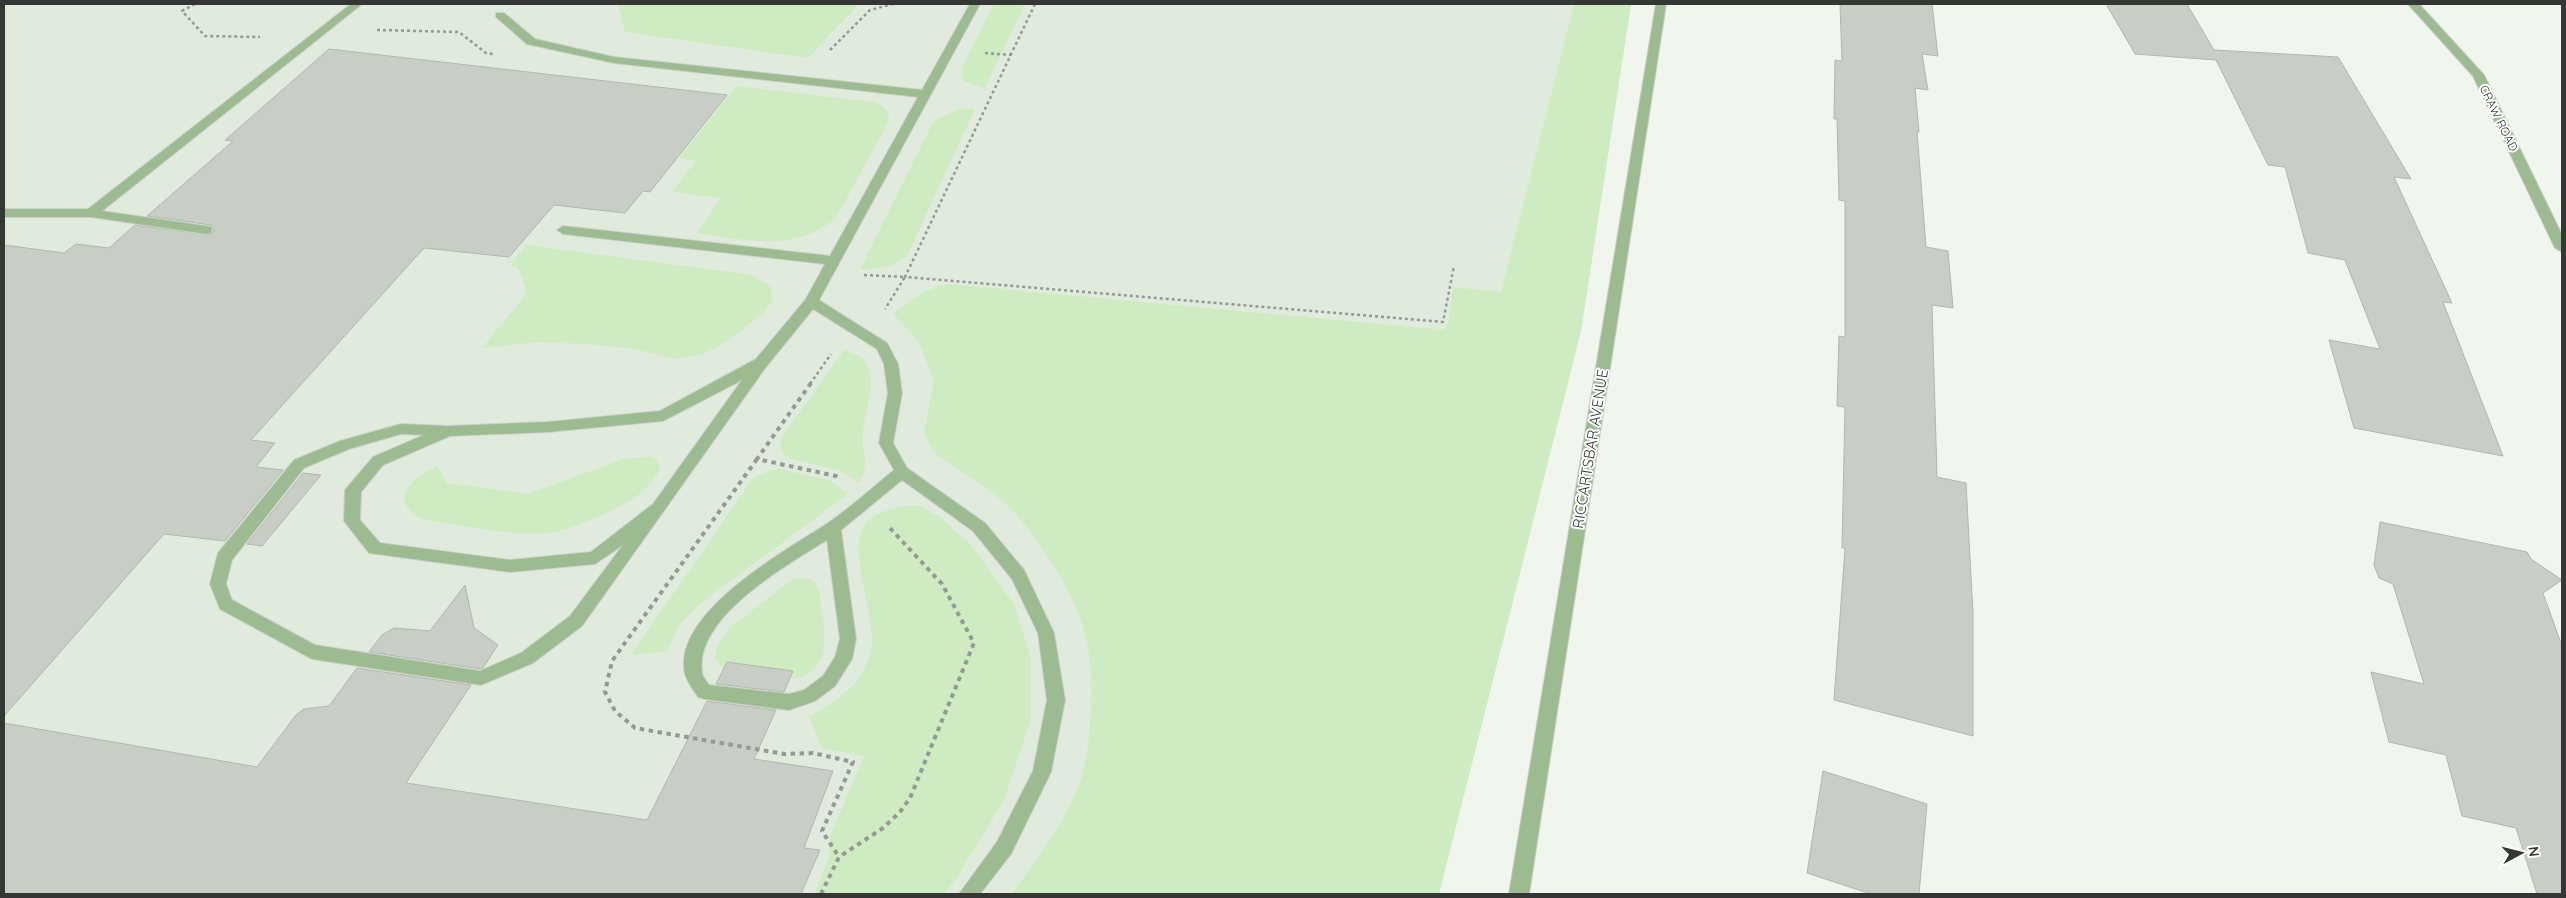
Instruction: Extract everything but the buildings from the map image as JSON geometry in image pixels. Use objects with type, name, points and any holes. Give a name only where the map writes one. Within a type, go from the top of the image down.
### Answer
[{"type":"street","points":[[91,213],[357,4]]},
{"type":"street","points":[[761,363],[663,416],[548,427],[448,431],[401,429],[345,445],[299,464],[224,558],[218,584],[226,604],[312,652],[481,678],[526,658],[576,621],[659,508],[761,363],[811,302],[974,4]]},
{"type":"street","name":"RICCARTSBAR AVENUE","points":[[1518,894],[1661,4]]},
{"type":"street","name":"CRAW ROAD","points":[[2413,4],[2478,75],[2562,248]]},
{"type":"street","points":[[500,15],[531,42],[614,60],[925,94]]},
{"type":"street","points":[[4,213],[91,213],[206,230]]},
{"type":"street","points":[[563,230],[834,261]]},
{"type":"street","points":[[811,302],[882,346],[891,364],[896,394],[886,443],[902,472],[979,527],[1018,576],[1046,633],[1056,700],[1042,772],[1004,848],[969,894]]},
{"type":"street","points":[[448,431],[378,461],[353,490],[352,521],[375,549],[510,566],[595,558],[659,508]]},
{"type":"street","points":[[833,528],[848,639],[844,659],[829,680],[808,696],[789,702],[704,692],[693,673],[694,648],[706,624],[727,603],[791,553],[833,528],[902,472]]},
{"type":"path","points":[[195,4],[182,11],[205,36],[313,38]]},
{"type":"path","points":[[825,56],[870,10],[893,4]]},
{"type":"path","points":[[1035,4],[905,277],[1442,322],[1454,266]]},
{"type":"path","points":[[325,29],[459,32],[486,52],[496,54]]},
{"type":"path","points":[[813,753],[853,762],[822,831],[839,856]]},
{"type":"shaded area","points":[[4,4],[1631,4],[1581,331],[1439,894],[4,894]]},
{"type":"green space","points":[[618,4],[859,4],[808,58],[625,32]]},
{"type":"green space","points":[[994,4],[1025,4],[985,88],[964,81],[961,69]]},
{"type":"green space","points":[[1574,4],[1631,4],[1581,331],[1439,894],[1012,894],[1062,821],[1081,778],[1090,721],[1091,672],[1089,651],[1077,611],[1068,591],[1057,571],[1023,523],[994,494],[933,452],[924,433],[934,381],[919,342],[893,314],[926,291],[948,284],[1445,330],[1449,319],[1453,287],[1501,292]]},
{"type":"green space","points":[[736,86],[874,102],[887,111],[889,121],[836,218],[820,229],[804,236],[787,240],[769,241],[733,239],[697,233],[721,198],[672,192],[696,161],[679,158]]},
{"type":"green space","points":[[959,109],[975,109],[908,254],[903,259],[886,267],[860,269],[931,126],[937,119]]},
{"type":"green space","points":[[526,245],[752,275],[771,287],[772,301],[765,312],[729,340],[702,355],[674,359],[635,349],[587,344],[537,342],[482,348],[527,293],[518,268],[510,265]]},
{"type":"green space","points":[[844,350],[858,355],[866,363],[870,373],[870,396],[863,432],[865,469],[859,483],[840,471],[789,458],[784,455],[780,444],[782,437]]},
{"type":"green space","points":[[649,456],[658,462],[660,467],[653,480],[641,493],[604,514],[560,531],[539,533],[506,532],[424,520],[413,513],[406,505],[404,498],[406,491],[418,477],[437,466],[447,483],[528,494],[621,460]]},
{"type":"green space","points":[[780,469],[829,480],[848,494],[701,603],[680,624],[667,651],[631,655],[751,481],[764,472]]},
{"type":"green space","points":[[901,506],[919,506],[939,516],[971,545],[1014,604],[1031,659],[1031,719],[1004,800],[958,876],[944,894],[814,894],[829,857],[830,836],[864,756],[822,748],[809,717],[848,690],[862,672],[867,661],[871,649],[872,634],[859,562],[859,545],[862,531],[873,517]]},
{"type":"green space","points":[[799,578],[814,582],[820,598],[824,642],[823,652],[813,670],[803,676],[790,679],[793,671],[728,662],[723,669],[715,657],[717,647],[730,628],[790,581]]}]
